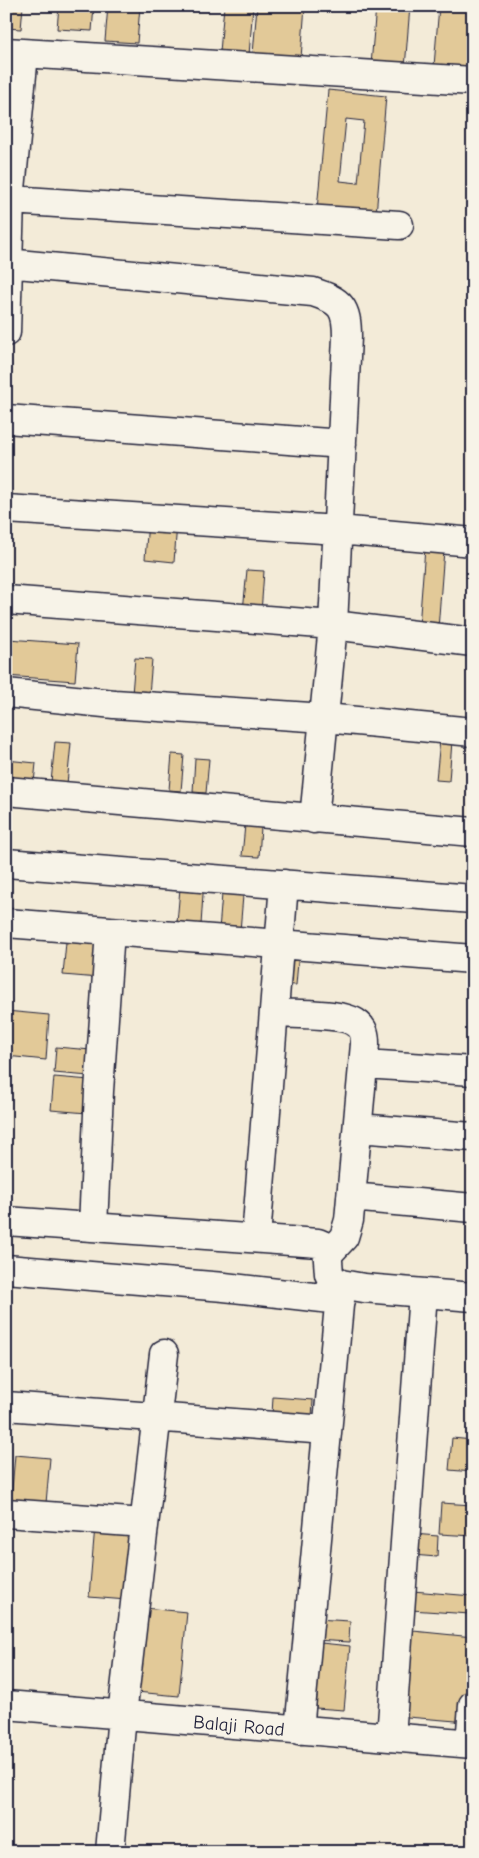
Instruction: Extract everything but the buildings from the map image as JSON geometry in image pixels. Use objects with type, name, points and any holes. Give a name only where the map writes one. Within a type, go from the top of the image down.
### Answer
[{"type":"street","points":[[6,332],[8,200],[15,53],[473,81]]},
{"type":"street","points":[[8,200],[399,225]]},
{"type":"street","points":[[7,263],[313,292],[330,298],[344,310],[346,321],[342,444],[333,625],[314,819]]},
{"type":"street","points":[[6,419],[342,444]]},
{"type":"street","points":[[6,509],[338,530],[473,542]]},
{"type":"street","points":[[6,600],[333,625],[473,642]]},
{"type":"street","points":[[6,693],[114,704],[324,718],[473,732]]},
{"type":"street","points":[[6,791],[473,832]]},
{"type":"street","points":[[6,863],[473,899]]},
{"type":"street","points":[[256,1238],[284,884]]},
{"type":"street","points":[[6,923],[473,959]]},
{"type":"street","points":[[93,1227],[99,1091],[110,931]]},
{"type":"street","points":[[274,1014],[343,1017],[356,1023],[364,1032],[366,1044],[347,1229],[344,1237],[329,1253]]},
{"type":"street","points":[[364,1064],[473,1071]]},
{"type":"street","points":[[358,1128],[473,1138]]},
{"type":"street","points":[[351,1197],[473,1208]]},
{"type":"street","points":[[6,1221],[325,1244],[329,1253],[329,1274],[341,1292],[299,1730]]},
{"type":"street","points":[[6,1268],[224,1287],[341,1292],[357,1288],[473,1297]]},
{"type":"street","points":[[391,1737],[423,1293]]},
{"type":"street","points":[[110,1852],[122,1715],[164,1354]]},
{"type":"street","points":[[6,1406],[327,1430]]},
{"type":"street","points":[[6,1512],[144,1522]]},
{"type":"street","name":"Balaji Road","points":[[6,1705],[471,1744]]},
{"type":"street","points":[[471,1744],[473,1705]]}]
